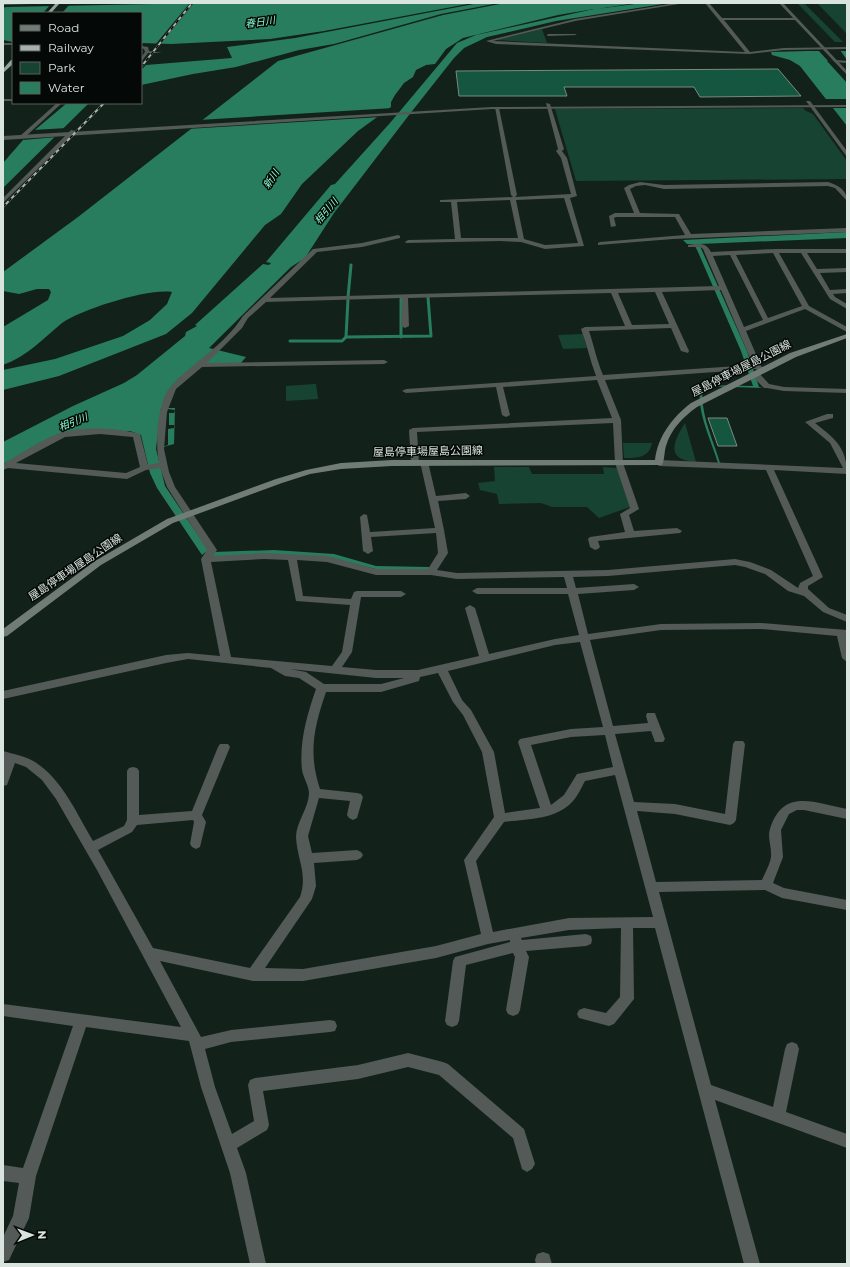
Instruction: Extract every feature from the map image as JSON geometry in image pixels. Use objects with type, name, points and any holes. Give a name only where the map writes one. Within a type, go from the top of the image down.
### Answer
[{"type":"highway","points":[[50,12],[57,3]]},
{"type":"highway","points":[[57,12],[66,3]]},
{"type":"highway","points":[[6,59],[12,60]]},
{"type":"highway","points":[[3,72],[12,61]]},
{"type":"main road","name":"屋島停車場屋島公園線","points":[[3,634],[98,563],[170,520],[279,481],[328,468],[359,464],[420,463],[659,463],[660,452],[668,430],[684,412],[704,399],[758,370],[793,355],[847,336]]},
{"type":"street","points":[[3,4],[57,3]]},
{"type":"street","points":[[66,3],[192,3]]},
{"type":"street","points":[[683,3],[575,20],[545,26],[488,41],[492,43],[551,46],[746,53],[784,49],[847,48]]},
{"type":"street","points":[[707,3],[746,53]]},
{"type":"street","points":[[781,3],[847,74]]},
{"type":"street","points":[[788,3],[845,62]]},
{"type":"street","points":[[721,20],[796,19]]},
{"type":"street","points":[[545,26],[551,46]]},
{"type":"street","points":[[548,36],[574,35],[577,42]]},
{"type":"street","points":[[142,47],[146,48],[147,52]]},
{"type":"street","points":[[666,58],[672,50]]},
{"type":"street","points":[[147,52],[160,53]]},
{"type":"street","points":[[142,60],[147,52]]},
{"type":"street","points":[[706,57],[709,52]]},
{"type":"street","points":[[741,61],[746,53]]},
{"type":"street","points":[[836,61],[845,62]]},
{"type":"street","points":[[3,135],[62,133],[416,110],[548,105],[825,104],[847,102]]},
{"type":"street","points":[[3,138],[26,135],[59,104]]},
{"type":"street","points":[[809,104],[847,155]]},
{"type":"street","points":[[825,104],[847,106]]},
{"type":"street","points":[[416,110],[548,105]]},
{"type":"street","points":[[442,201],[513,197],[567,198],[574,196],[564,158],[559,151],[561,149],[548,105]]},
{"type":"street","points":[[497,108],[521,240]]},
{"type":"street","points":[[3,201],[71,132]]},
{"type":"street","points":[[638,215],[627,188],[634,185],[655,184],[664,187],[828,184],[838,187],[847,199]]},
{"type":"street","points":[[408,242],[521,240],[545,247],[582,245],[567,198]]},
{"type":"street","points":[[454,200],[458,240]]},
{"type":"street","points":[[613,226],[612,216],[677,214],[689,237]]},
{"type":"street","points":[[600,244],[689,237],[847,230]]},
{"type":"street","points":[[226,659],[206,558],[212,550],[171,487],[162,465],[161,447],[165,408],[174,388],[240,328],[245,317],[315,250],[362,245],[398,237]]},
{"type":"street","points":[[690,246],[704,246],[766,386],[784,389],[847,391]]},
{"type":"street","points":[[708,254],[775,251],[847,251]]},
{"type":"street","points":[[775,251],[806,307],[847,330]]},
{"type":"street","points":[[803,251],[832,298],[847,307]]},
{"type":"street","points":[[733,254],[766,320]]},
{"type":"street","points":[[815,270],[847,270]]},
{"type":"street","points":[[264,300],[722,288]]},
{"type":"street","points":[[657,289],[685,351]]},
{"type":"street","points":[[614,290],[629,327]]},
{"type":"street","points":[[828,292],[847,292]]},
{"type":"street","points":[[405,297],[405,326]]},
{"type":"street","points":[[741,330],[806,307]]},
{"type":"street","points":[[405,317],[414,316]]},
{"type":"street","points":[[630,534],[624,514],[634,509],[619,463],[617,420],[599,378],[585,328],[674,326]]},
{"type":"street","points":[[200,364],[384,362]]},
{"type":"street","points":[[406,390],[758,370]]},
{"type":"street","points":[[499,385],[506,415]]},
{"type":"street","points":[[830,416],[809,422],[833,442],[847,468]]},
{"type":"street","points":[[431,572],[443,553],[440,530],[432,499],[420,463],[413,430],[617,420]]},
{"type":"street","points":[[5,466],[62,435],[71,432],[128,433],[138,438],[146,468]]},
{"type":"street","points":[[659,463],[847,471]]},
{"type":"street","points":[[5,466],[127,476],[146,468],[162,465]]},
{"type":"street","points":[[769,468],[818,577],[803,585],[803,589],[826,610],[847,619]]},
{"type":"street","points":[[432,499],[466,496]]},
{"type":"street","points":[[364,517],[368,551]]},
{"type":"street","points":[[366,535],[440,530]]},
{"type":"street","points":[[595,547],[593,539],[630,534],[677,531]]},
{"type":"street","points":[[206,558],[264,556],[327,559],[376,572],[431,572],[456,576],[608,573],[735,562],[756,567],[768,572],[791,589],[807,594]]},
{"type":"street","points":[[292,557],[299,599],[355,602]]},
{"type":"street","points":[[568,574],[752,1264]]},
{"type":"street","points":[[477,591],[572,591],[634,587]]},
{"type":"street","points":[[335,670],[347,652],[357,594],[401,594]]},
{"type":"street","points":[[470,608],[485,658]]},
{"type":"street","points":[[3,695],[166,659],[188,656],[376,674],[418,674],[584,637],[661,627],[712,625],[761,626],[844,633],[847,658]]},
{"type":"street","points":[[269,664],[289,673],[302,675],[322,688],[381,688],[419,677],[418,674]]},
{"type":"street","points":[[441,668],[458,702],[467,713],[488,752],[500,818]]},
{"type":"street","points":[[254,975],[306,899],[310,886],[307,858],[302,836],[316,792],[308,770],[308,737],[313,714],[322,688]]},
{"type":"street","points":[[547,810],[524,742],[571,733],[609,730],[653,721],[659,739]]},
{"type":"street","points":[[629,806],[675,809],[730,820],[740,744]]},
{"type":"street","points":[[196,815],[224,747]]},
{"type":"street","points":[[3,782],[7,756],[30,764],[46,777],[60,796],[90,848],[195,1040],[208,1087],[238,1173],[258,1264]]},
{"type":"street","points":[[488,938],[470,860],[500,818],[547,810],[567,800],[581,776],[620,770]]},
{"type":"street","points":[[90,848],[128,829],[133,821],[132,771]]},
{"type":"street","points":[[316,792],[357,797],[353,816]]},
{"type":"street","points":[[766,886],[777,857],[775,830],[785,811],[795,805],[804,805],[847,814]]},
{"type":"street","points":[[133,821],[150,818],[196,815]]},
{"type":"street","points":[[196,815],[200,822],[196,844]]},
{"type":"street","points":[[307,858],[358,855]]},
{"type":"street","points":[[651,887],[766,886],[782,893],[847,905]]},
{"type":"street","points":[[452,1021],[460,961],[515,940],[569,924],[661,922]]},
{"type":"street","points":[[584,1014],[609,1020],[627,999],[627,923]]},
{"type":"street","points":[[148,953],[254,975],[303,975],[436,952],[488,938],[515,940],[586,940]]},
{"type":"street","points":[[513,1010],[522,957],[515,940]]},
{"type":"street","points":[[3,1010],[195,1040],[330,1026]]},
{"type":"street","points":[[3,1254],[21,1218],[28,1176],[81,1022]]},
{"type":"street","points":[[778,1116],[792,1049]]},
{"type":"street","points":[[229,1144],[262,1125],[255,1085],[358,1072],[408,1060],[443,1069],[519,1134],[527,1164]]},
{"type":"street","points":[[706,1090],[847,1141]]},
{"type":"street","points":[[3,1173],[28,1176]]},
{"type":"green space","points":[[797,3],[804,3],[843,42],[835,42]]},
{"type":"green space","points":[[817,3],[847,3],[847,34]]},
{"type":"green space","points":[[542,29],[547,43],[496,40]]},
{"type":"green space","points":[[803,108],[813,114],[847,161],[847,179],[576,181],[555,109]]},
{"type":"green space","points":[[583,334],[587,348],[563,349],[558,335]]},
{"type":"green space","points":[[316,384],[318,399],[286,401],[286,386]]},
{"type":"green space","points":[[685,423],[696,462],[686,461],[680,458],[674,449],[677,437]]},
{"type":"green space","points":[[623,443],[652,443],[648,452],[642,456],[624,458]]},
{"type":"green space","points":[[494,467],[529,467],[532,474],[604,474],[603,467],[617,468],[630,507],[599,518],[587,507],[552,507],[541,503],[499,504],[497,494],[480,490],[478,483],[495,481]]},
{"type":"water","name":"春日川","points":[[203,3],[473,3],[324,31],[270,39],[171,44],[142,43],[142,12],[12,12],[12,42],[3,40],[3,8]]},
{"type":"water","points":[[479,3],[499,3],[441,14],[334,44],[299,50],[236,67],[142,85],[142,69],[146,65],[232,58],[227,47],[295,38]]},
{"type":"water","points":[[505,3],[636,3],[597,9],[642,3],[669,3],[556,21],[487,37],[464,48],[454,58],[409,115],[334,213],[305,258],[291,267],[209,348],[246,357],[240,364],[198,363],[184,374],[162,408],[175,408],[174,444],[156,449],[165,486],[208,550],[202,555],[157,488],[150,473],[141,435],[130,431],[76,431],[57,436],[3,464],[3,442],[73,406],[124,383],[137,375],[185,336],[186,332],[197,326],[195,325],[263,264],[269,265],[271,263],[266,262],[331,185],[335,184],[390,123],[457,43],[476,35],[594,9],[558,15],[463,38],[446,49],[435,64],[426,65],[416,70],[413,77],[404,83],[395,95],[391,102],[391,107],[358,131],[302,184],[281,214],[265,225],[192,313],[166,334],[59,376],[3,390],[3,370],[55,359],[123,336],[150,320],[167,304],[172,292],[148,293],[132,296],[72,317],[62,323],[27,352],[3,365],[3,327],[48,300],[51,292],[49,289],[37,289],[19,294],[3,291],[3,272],[78,217],[278,61],[443,15]]},
{"type":"water","points":[[847,51],[847,60],[827,61],[847,83],[847,126],[800,66],[790,60],[772,55],[771,52]]},
{"type":"water","points":[[66,104],[88,104],[3,188],[3,163],[23,140]]},
{"type":"water","points":[[847,232],[847,238],[699,244],[747,351],[759,387],[762,388],[703,386],[703,406],[707,425],[720,463],[718,463],[702,414],[700,404],[701,385],[753,386],[741,351],[698,252],[694,244],[687,244],[683,240]]},
{"type":"water","points":[[274,550],[334,554],[376,566],[429,567],[429,571],[375,569],[328,557],[212,556],[213,552]]},
{"type":"pier","points":[[51,4],[70,4],[63,12],[44,12]]},
{"type":"pier","points":[[189,4],[193,4],[160,45],[155,45]]},
{"type":"pier","points":[[818,50],[840,50],[847,60],[828,61]]},
{"type":"pier","points":[[823,99],[847,99],[847,108],[831,108]]},
{"type":"pier","points":[[393,108],[381,117],[187,129],[199,120]]},
{"type":"pier","points":[[67,128],[57,137],[23,140],[33,130]]},
{"type":"pier","points":[[161,408],[175,410],[174,413],[169,413],[169,425],[174,425],[174,428],[168,429],[168,445],[156,449]]},
{"type":"building","points":[[778,69],[801,96],[700,97],[694,87],[564,87],[567,96],[459,96],[456,71]]},
{"type":"building","points":[[708,418],[727,418],[737,446],[718,446]]},
{"type":"waterway","points":[[348,297],[351,265]]},
{"type":"waterway","points":[[401,336],[431,336],[428,297]]},
{"type":"waterway","points":[[346,337],[348,299]]},
{"type":"waterway","points":[[401,299],[401,336]]},
{"type":"waterway","points":[[346,337],[401,336]]},
{"type":"waterway","points":[[290,341],[342,341],[346,337]]},
{"type":"railway","points":[[142,66],[192,3]]},
{"type":"railway","points":[[3,207],[103,104]]},
{"type":"water label","name":"新川","points":[[271,179]]},
{"type":"water label","name":"相引川","points":[[326,211]]},
{"type":"water label","name":"相引川","points":[[73,422]]}]
